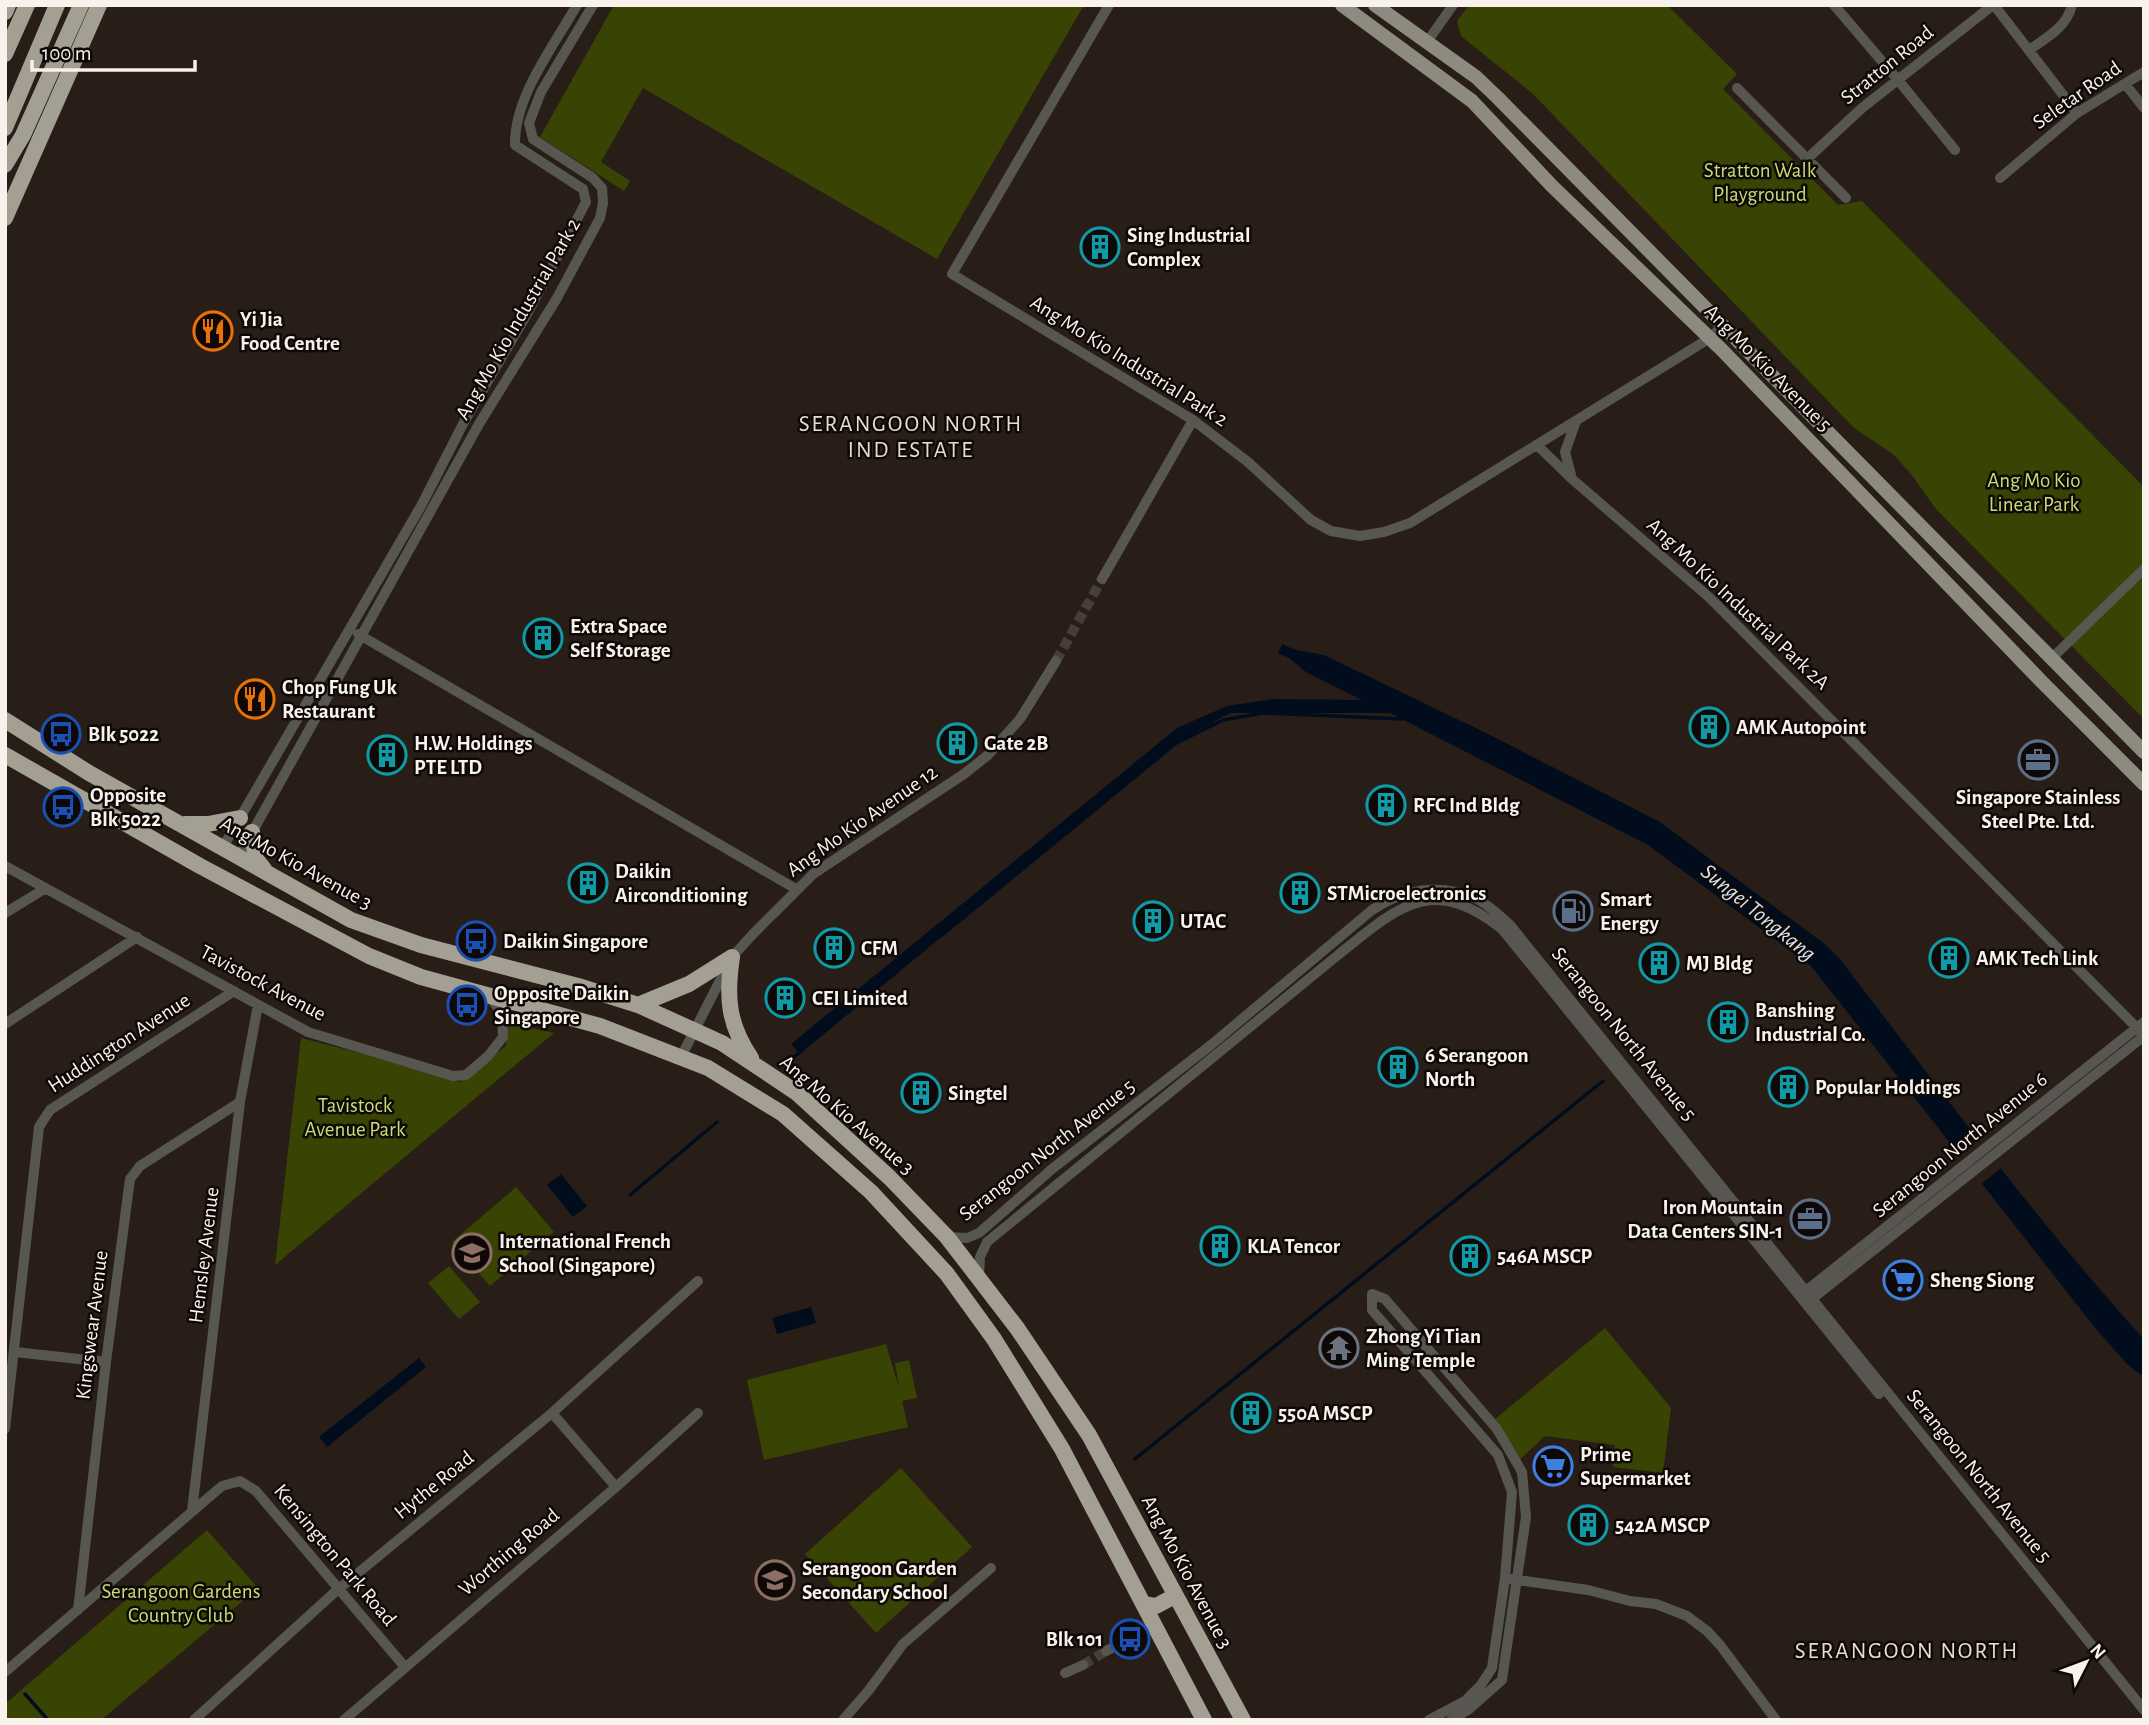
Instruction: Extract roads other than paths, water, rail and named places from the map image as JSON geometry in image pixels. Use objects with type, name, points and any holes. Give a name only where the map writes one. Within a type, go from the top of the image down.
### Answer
[{"type":"highway","points":[[5,12],[8,5]]},
{"type":"highway","points":[[5,54],[27,5]]},
{"type":"highway","points":[[5,128],[57,5]]},
{"type":"highway","points":[[5,165],[23,135],[81,5]]},
{"type":"highway","points":[[5,218],[99,5]]},
{"type":"highway","name":"Ang Mo Kio Avenue 3","points":[[5,720],[89,773],[351,920],[421,945],[578,986],[638,1005],[722,1043],[797,1093],[869,1159],[947,1237],[1017,1328],[1089,1435],[1243,1720]]},
{"type":"highway","name":"Ang Mo Kio Avenue 3","points":[[5,755],[200,866],[358,950],[421,977],[600,1026],[708,1068],[783,1114],[871,1192],[947,1274],[994,1339],[1062,1448],[1204,1720]]},
{"type":"highway","points":[[182,824],[208,824],[240,818]]},
{"type":"highway","points":[[252,832],[256,859],[266,871]]},
{"type":"highway","points":[[358,950],[353,942],[353,935],[359,929],[369,927]]},
{"type":"highway","points":[[638,1005],[689,984],[732,957]]},
{"type":"highway","points":[[732,957],[728,988],[733,1023],[738,1040],[755,1064]]},
{"type":"highway","points":[[1145,1604],[1156,1606],[1171,1598],[1174,1592]]},
{"type":"main road","name":"Ang Mo Kio Avenue 5","points":[[1342,5],[1472,101],[1552,186],[1710,338],[2144,784]]},
{"type":"main road","name":"Ang Mo Kio Avenue 5","points":[[1375,5],[1476,77],[1724,324],[2144,752]]},
{"type":"main road","points":[[1974,611],[1976,594],[1981,585]]},
{"type":"street","name":"Ang Mo Kio Industrial Park 2","points":[[223,847],[527,314],[586,202],[583,189],[515,145],[515,128],[523,100],[577,5]]},
{"type":"street","name":"Ang Mo Kio Industrial Park 2","points":[[239,856],[479,424],[557,298],[600,218],[602,188],[593,178],[533,139],[529,123],[541,92],[593,5]]},
{"type":"street","name":"Ang Mo Kio Industrial Park 2","points":[[1109,5],[953,274],[1193,420],[1248,462],[1311,520],[1331,531],[1360,536],[1384,532],[1420,519],[1710,338],[1724,324]]},
{"type":"street","points":[[1427,42],[1453,5]]},
{"type":"street","points":[[1833,5],[1955,150]]},
{"type":"street","name":"Stratton Road","points":[[1808,159],[1862,108],[1993,5],[2077,113]]},
{"type":"street","points":[[2029,50],[2062,26],[2073,5]]},
{"type":"street","name":"Seletar Road","points":[[2000,178],[2077,113],[2144,72]]},
{"type":"street","points":[[2126,85],[2144,108]]},
{"type":"street","points":[[1737,88],[1846,198]]},
{"type":"street","points":[[1102,579],[1193,420]]},
{"type":"street","points":[[1572,479],[1565,452],[1576,421]]},
{"type":"street","name":"Ang Mo Kio Industrial Park 2A","points":[[1537,445],[1572,479],[1710,598],[2142,1030]]},
{"type":"street","points":[[2052,658],[2144,569]]},
{"type":"street","points":[[349,630],[796,889]]},
{"type":"street","name":"Ang Mo Kio Avenue 12","points":[[681,1058],[732,957],[796,889],[813,874],[964,774],[988,755],[1020,719],[1056,661]]},
{"type":"street","name":"Tavistock Avenue","points":[[5,866],[304,1030],[453,1076],[466,1074],[488,1056],[503,1037],[502,1014],[489,996]]},
{"type":"street","points":[[5,913],[46,888]]},
{"type":"street","name":"Serangoon North Avenue 5","points":[[947,1237],[967,1238],[979,1233],[1052,1169],[1211,1045],[1390,898],[1405,893],[1432,890],[1448,891],[1477,899],[1510,925],[2144,1718]]},
{"type":"street","name":"Serangoon North Avenue 5","points":[[979,1277],[981,1250],[987,1242],[1388,915],[1406,905],[1430,899],[1449,900],[1472,908],[1502,929],[1907,1418],[2144,1710]]},
{"type":"street","points":[[5,1024],[137,937]]},
{"type":"street","name":"Huddington Avenue","points":[[5,1429],[39,1127],[50,1110],[234,991]]},
{"type":"street","name":"Hemsley Avenue","points":[[192,1511],[240,1102],[258,1004]]},
{"type":"street","name":"Serangoon North Avenue 6","points":[[1806,1297],[2142,1030]]},
{"type":"street","name":"Kingswear Avenue","points":[[78,1610],[130,1179],[140,1166],[240,1102]]},
{"type":"street","name":"Hythe Road","points":[[194,1720],[339,1588],[552,1413],[698,1281]]},
{"type":"street","points":[[1429,1720],[1465,1701],[1481,1685],[1492,1668],[1505,1578],[1512,1492],[1498,1455],[1372,1310],[1372,1294],[1385,1299],[1399,1314],[1497,1429],[1522,1472],[1527,1517],[1502,1680],[1457,1719]]},
{"type":"street","points":[[1385,1326],[1399,1314]]},
{"type":"street","points":[[15,1352],[106,1362]]},
{"type":"street","points":[[552,1413],[616,1487]]},
{"type":"street","name":"Worthing Road","points":[[344,1720],[616,1487],[698,1413]]},
{"type":"street","name":"Kensington Park Road","points":[[5,1672],[222,1486],[240,1481],[254,1489],[404,1666]]},
{"type":"street","points":[[843,1720],[903,1644],[991,1568]]},
{"type":"street","points":[[1505,1578],[1588,1590],[1630,1601],[1656,1604],[1687,1616],[1707,1631],[1727,1653],[1776,1720]]},
{"type":"street","points":[[1106,1651],[1130,1639]]},
{"type":"street","points":[[1065,1673],[1083,1665]]},
{"type":"water","name":"Sungei Tongkang","points":[[1282,644],[1296,650],[1324,655],[1490,735],[1660,822],[1826,945],[1839,958],[2026,1200],[2144,1339],[2144,1377],[2128,1365],[2096,1329],[1811,966],[1648,845],[1390,713],[1230,713],[1177,742],[800,1054],[791,1044],[1177,728],[1227,706],[1273,699],[1362,700],[1306,672],[1278,653]]},
{"type":"water","points":[[561,1174],[587,1206],[573,1217],[547,1185]]},
{"type":"water","points":[[811,1307],[816,1323],[777,1334],[772,1318]]},
{"type":"water","points":[[419,1358],[426,1367],[327,1447],[319,1437]]},
{"type":"waterway","points":[[941,936],[1175,744],[1223,720],[1263,713],[1402,719]]},
{"type":"waterway","points":[[788,1062],[800,1052]]},
{"type":"waterway","points":[[1135,1459],[1603,1081]]},
{"type":"waterway","points":[[630,1195],[717,1122]]},
{"type":"waterway","points":[[25,1694],[48,1720]]},
{"type":"tunnel","points":[[1056,661],[1102,579]]},
{"type":"tunnel","points":[[1083,1665],[1106,1651]]},
{"type":"place","name":"Sing Industrial Complex","points":[[1100,247]]},
{"type":"place","name":"Yi Jia Food Centre","points":[[213,331]]},
{"type":"place","name":"Extra Space Self Storage","points":[[543,638]]},
{"type":"place","name":"Chop Fung Uk Restaurant","points":[[255,699]]},
{"type":"place","name":"AMK Autopoint","points":[[1709,727]]},
{"type":"place","name":"Blk 5022","points":[[61,734]]},
{"type":"place","name":"Gate 2B","points":[[957,743]]},
{"type":"place","name":"H.W. Holdings PTE LTD","points":[[387,755]]},
{"type":"place","name":"Singapore Stainless Steel Pte. Ltd.","points":[[2038,760]]},
{"type":"place","name":"RFC Ind Bldg","points":[[1386,805]]},
{"type":"place","name":"Opposite Blk 5022","points":[[63,807]]},
{"type":"place","name":"Daikin Airconditioning","points":[[588,883]]},
{"type":"place","name":"STMicroelectronics","points":[[1300,893]]},
{"type":"place","name":"Smart Energy","points":[[1573,911]]},
{"type":"place","name":"UTAC","points":[[1153,921]]},
{"type":"place","name":"Daikin Singapore","points":[[476,941]]},
{"type":"place","name":"CFM","points":[[834,948]]},
{"type":"place","name":"AMK Tech Link","points":[[1949,958]]},
{"type":"place","name":"MJ Bldg","points":[[1659,963]]},
{"type":"place","name":"CEI Limited","points":[[785,998]]},
{"type":"place","name":"Opposite Daikin Singapore","points":[[467,1005]]},
{"type":"place","name":"Banshing Industrial Co.","points":[[1728,1022]]},
{"type":"place","name":"6 Serangoon North","points":[[1398,1067]]},
{"type":"place","name":"Popular Holdings","points":[[1788,1087]]},
{"type":"place","name":"Singtel","points":[[921,1093]]},
{"type":"place","name":"Iron Mountain Data Centers SIN-1","points":[[1810,1219]]},
{"type":"place","name":"KLA Tencor","points":[[1220,1246]]},
{"type":"place","name":"International French School (Singapore)","points":[[472,1253]]},
{"type":"place","name":"546A MSCP","points":[[1470,1256]]},
{"type":"place","name":"Sheng Siong","points":[[1903,1280]]},
{"type":"place","name":"Zhong Yi Tian Ming Temple","points":[[1339,1348]]},
{"type":"place","name":"550A MSCP","points":[[1251,1413]]},
{"type":"place","name":"Prime Supermarket","points":[[1553,1466]]},
{"type":"place","name":"542A MSCP","points":[[1588,1525]]},
{"type":"place","name":"Serangoon Garden Secondary School","points":[[775,1580]]},
{"type":"place","name":"Blk 101","points":[[1130,1639]]},
{"type":"district","name":"SERANGOON NORTH IND ESTATE","points":[[911,437]]},
{"type":"district","name":"SERANGOON NORTH","points":[[1907,1651]]},
{"type":"park label","name":"Stratton Walk Playground","points":[[1760,182]]},
{"type":"park label","name":"Ang Mo Kio Linear Park","points":[[2034,492]]},
{"type":"park label","name":"Tavistock Avenue Park","points":[[355,1117]]},
{"type":"park label","name":"Serangoon Gardens Country Club","points":[[181,1603]]}]
